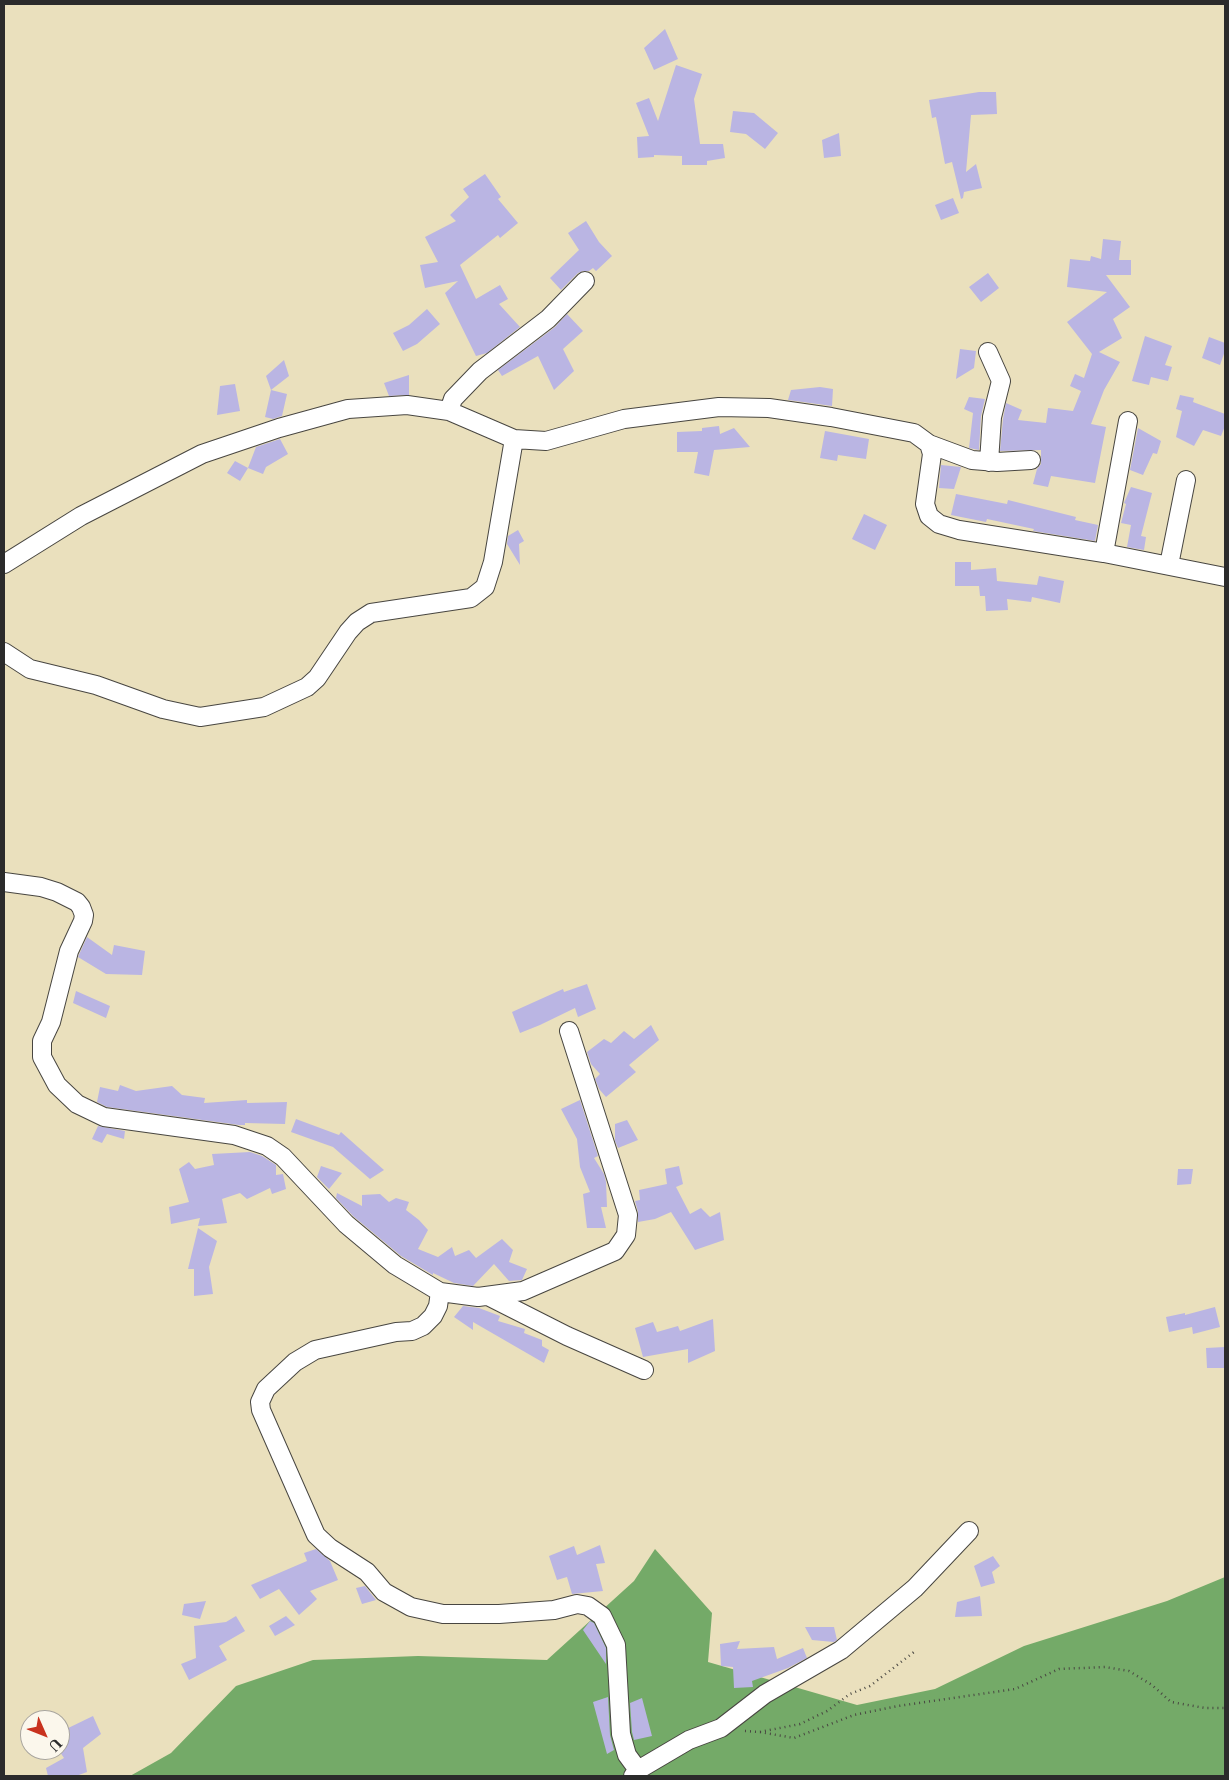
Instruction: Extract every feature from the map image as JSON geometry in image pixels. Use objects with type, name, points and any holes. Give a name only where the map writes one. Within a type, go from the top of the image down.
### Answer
[{"type":"street","points":[[449,411],[453,399],[480,371],[548,319],[585,281]]},
{"type":"street","points":[[988,352],[1001,381],[992,417],[989,462]]},
{"type":"street","points":[[4,564],[81,516],[202,454],[279,428],[348,409],[407,405],[449,411],[514,439],[546,441],[624,420],[719,407],[769,408],[831,417],[914,433],[929,444],[972,460],[989,462],[1031,460]]},
{"type":"street","points":[[1104,552],[1128,421]]},
{"type":"street","points":[[4,652],[30,669],[96,685],[162,709],[200,717],[264,707],[307,687],[317,678],[348,632],[357,622],[371,613],[471,598],[485,587],[492,562],[514,439]]},
{"type":"street","points":[[929,444],[932,454],[925,504],[929,516],[938,524],[959,530],[1104,552],[1225,577]]},
{"type":"street","points":[[1169,565],[1186,480]]},
{"type":"street","points":[[4,882],[41,887],[56,892],[77,902],[84,916],[84,921],[70,951],[51,1022],[42,1041],[42,1057],[57,1085],[77,1104],[104,1116],[234,1135],[267,1146],[283,1157],[346,1224],[394,1266],[440,1292],[478,1297],[523,1290],[615,1251],[626,1235],[628,1215],[569,1031]]},
{"type":"street","points":[[440,1292],[438,1306],[433,1316],[423,1326],[412,1331],[396,1332],[315,1350],[295,1362],[266,1389],[260,1402],[260,1410],[316,1535],[330,1548],[367,1572],[384,1592],[411,1607],[443,1614],[508,1614],[554,1610],[577,1604],[588,1606],[602,1616],[616,1645],[621,1734],[627,1755],[636,1773],[688,1740],[721,1728],[765,1694],[841,1650],[915,1588],[969,1531]]},
{"type":"street","points":[[488,1296],[568,1336],[644,1370]]},
{"type":"path","points":[[760,1732],[800,1724],[827,1711],[850,1694],[870,1686],[914,1652]]},
{"type":"path","points":[[721,1728],[794,1738],[854,1716],[898,1706],[1015,1689],[1058,1669],[1105,1667],[1129,1671],[1152,1685],[1171,1702],[1205,1708],[1225,1708]]},
{"type":"green space","points":[[655,1549],[712,1613],[708,1662],[857,1705],[935,1689],[1024,1646],[1167,1601],[1225,1577],[1225,1776],[130,1776],[171,1753],[236,1686],[313,1660],[418,1656],[547,1660],[634,1581]]},
{"type":"building","points":[[665,29],[678,59],[654,70],[644,48]]},
{"type":"building","points":[[676,65],[702,74],[694,99],[700,144],[723,144],[725,158],[707,161],[707,165],[682,165],[682,156],[654,155],[654,157],[638,158],[637,137],[649,136],[636,103],[649,98],[658,121]]},
{"type":"building","points":[[979,92],[996,92],[997,114],[971,115],[966,172],[976,164],[982,188],[964,192],[961,199],[952,162],[945,164],[936,117],[932,118],[929,100]]},
{"type":"building","points":[[733,111],[754,113],[778,133],[765,149],[746,134],[730,132]]},
{"type":"building","points":[[839,133],[841,156],[824,158],[822,140]]},
{"type":"building","points":[[485,174],[501,197],[498,199],[518,223],[500,238],[498,235],[460,265],[476,299],[500,285],[508,299],[499,304],[520,327],[487,353],[476,356],[445,293],[458,281],[425,288],[420,265],[438,262],[425,237],[456,221],[450,215],[469,197],[463,189]]},
{"type":"building","points":[[953,198],[959,213],[941,220],[935,205]]},
{"type":"building","points":[[586,221],[599,242],[612,256],[596,271],[593,268],[589,271],[578,273],[561,290],[550,278],[579,250],[568,233]]},
{"type":"building","points":[[1103,239],[1121,241],[1119,260],[1131,260],[1131,275],[1106,275],[1130,307],[1113,319],[1122,338],[1099,352],[1120,362],[1104,390],[1091,424],[1106,427],[1095,483],[1051,476],[1048,487],[1033,484],[1037,469],[1041,464],[1041,450],[1000,451],[1006,403],[1022,410],[1018,420],[1046,423],[1048,408],[1073,411],[1081,391],[1070,386],[1075,374],[1084,378],[1092,354],[1067,322],[1107,292],[1067,287],[1070,259],[1090,261],[1091,256],[1101,259]]},
{"type":"building","points":[[988,273],[999,288],[981,302],[969,287]]},
{"type":"building","points":[[427,309],[440,324],[417,344],[403,351],[393,333],[409,325]]},
{"type":"building","points":[[567,314],[583,331],[563,349],[574,371],[554,390],[538,356],[502,376],[498,370],[555,327]]},
{"type":"building","points":[[1145,336],[1172,346],[1165,365],[1172,367],[1168,381],[1151,377],[1149,385],[1132,381]]},
{"type":"building","points":[[1209,337],[1225,343],[1225,351],[1220,365],[1202,358]]},
{"type":"building","points":[[960,349],[976,351],[974,368],[956,379]]},
{"type":"building","points":[[284,360],[289,376],[271,390],[266,376]]},
{"type":"building","points":[[409,375],[409,395],[389,396],[384,383]]},
{"type":"building","points":[[235,384],[240,411],[217,415],[220,386]]},
{"type":"building","points":[[820,387],[833,389],[832,406],[788,400],[791,390]]},
{"type":"building","points":[[271,390],[287,394],[282,416],[273,419],[265,417]]},
{"type":"building","points":[[1180,395],[1194,398],[1193,402],[1225,414],[1225,426],[1221,436],[1203,430],[1194,446],[1176,437],[1182,411],[1176,409]]},
{"type":"building","points":[[969,397],[985,399],[981,416],[979,450],[969,448],[973,413],[964,409]]},
{"type":"building","points":[[719,426],[720,434],[734,428],[750,447],[714,450],[709,476],[694,473],[698,452],[677,452],[677,432],[702,431],[702,428]]},
{"type":"building","points":[[1138,428],[1161,441],[1157,454],[1153,453],[1143,475],[1130,470]]},
{"type":"building","points":[[825,431],[869,439],[866,459],[838,455],[837,461],[820,458]]},
{"type":"building","points":[[280,439],[288,454],[266,467],[263,474],[248,468],[256,447]]},
{"type":"building","points":[[235,461],[248,468],[240,481],[227,473]]},
{"type":"building","points":[[941,465],[961,467],[954,489],[939,488]]},
{"type":"building","points":[[1131,487],[1152,493],[1141,536],[1146,537],[1144,550],[1127,547],[1131,525],[1121,523],[1126,504],[1124,503]]},
{"type":"building","points":[[956,494],[1007,504],[1008,500],[1076,517],[1075,520],[1098,525],[1095,541],[1033,531],[1034,529],[987,519],[986,522],[951,515]]},
{"type":"building","points":[[864,514],[887,525],[875,550],[852,539]]},
{"type":"building","points":[[518,530],[524,541],[519,544],[520,565],[507,544],[508,536]]},
{"type":"building","points":[[955,562],[971,562],[971,570],[996,568],[997,581],[1037,585],[1039,576],[1064,581],[1060,603],[1032,597],[1031,602],[1007,599],[1008,610],[986,611],[985,596],[980,596],[979,586],[955,586]]},
{"type":"building","points":[[87,937],[112,955],[114,945],[145,951],[142,975],[106,974],[78,957]]},
{"type":"building","points":[[587,984],[596,1009],[578,1017],[575,1008],[520,1033],[512,1012],[563,989],[564,992]]},
{"type":"building","points":[[76,991],[110,1006],[106,1018],[73,1003]]},
{"type":"building","points":[[651,1025],[659,1040],[629,1065],[636,1072],[606,1097],[599,1089],[595,1079],[600,1074],[591,1064],[587,1052],[604,1039],[611,1043],[624,1031],[634,1039]]},
{"type":"building","points":[[120,1085],[136,1091],[172,1086],[182,1095],[205,1098],[204,1103],[247,1100],[247,1103],[287,1102],[285,1124],[245,1123],[245,1125],[239,1125],[107,1107],[97,1102],[100,1087],[118,1091]]},
{"type":"building","points":[[580,1100],[598,1156],[594,1158],[604,1174],[606,1182],[607,1207],[601,1207],[606,1228],[587,1228],[583,1194],[590,1192],[580,1167],[577,1139],[561,1109]]},
{"type":"building","points":[[296,1119],[339,1135],[341,1132],[384,1170],[370,1179],[333,1147],[291,1132]]},
{"type":"building","points":[[627,1120],[638,1140],[618,1148],[615,1141],[615,1124]]},
{"type":"building","points":[[98,1126],[125,1131],[124,1139],[107,1134],[102,1143],[92,1139]]},
{"type":"building","points":[[250,1152],[262,1156],[276,1165],[276,1175],[283,1174],[286,1189],[272,1194],[270,1188],[247,1199],[240,1193],[222,1199],[227,1223],[198,1226],[200,1218],[171,1224],[169,1207],[189,1202],[179,1169],[189,1162],[195,1169],[214,1165],[212,1154]]},
{"type":"building","points":[[321,1166],[342,1173],[329,1189],[317,1177]]},
{"type":"building","points":[[679,1166],[683,1184],[676,1187],[690,1214],[701,1208],[710,1217],[720,1212],[724,1240],[695,1250],[671,1212],[655,1219],[638,1222],[635,1201],[640,1200],[639,1190],[667,1184],[665,1169]]},
{"type":"building","points":[[1178,1169],[1193,1169],[1191,1184],[1177,1185]]},
{"type":"building","points":[[337,1193],[362,1206],[362,1195],[380,1194],[389,1202],[396,1198],[409,1202],[406,1210],[428,1230],[418,1249],[438,1257],[452,1247],[455,1256],[469,1250],[476,1258],[502,1239],[513,1250],[509,1262],[527,1269],[522,1280],[509,1281],[494,1264],[473,1286],[454,1283],[433,1273],[433,1275],[401,1256],[353,1216],[336,1198]]},
{"type":"building","points":[[198,1228],[217,1241],[209,1267],[213,1294],[194,1296],[194,1269],[188,1269]]},
{"type":"building","points":[[463,1306],[479,1308],[500,1316],[498,1321],[525,1329],[524,1333],[542,1340],[542,1346],[549,1350],[544,1363],[473,1322],[473,1330],[454,1317]]},
{"type":"building","points":[[1215,1307],[1220,1327],[1193,1334],[1192,1327],[1169,1332],[1166,1317],[1185,1313],[1185,1315]]},
{"type":"building","points":[[713,1319],[715,1351],[688,1363],[688,1349],[643,1357],[635,1328],[653,1322],[657,1332],[678,1326],[680,1331]]},
{"type":"building","points":[[1225,1347],[1225,1368],[1207,1368],[1206,1348]]},
{"type":"building","points":[[600,1545],[605,1563],[596,1564],[603,1591],[572,1594],[567,1577],[557,1580],[549,1556],[574,1546],[577,1555]]},
{"type":"building","points":[[316,1549],[330,1561],[338,1580],[310,1591],[317,1599],[299,1615],[279,1589],[260,1599],[251,1585],[307,1561],[304,1553]]},
{"type":"building","points":[[993,1556],[1000,1566],[992,1572],[995,1583],[981,1587],[974,1566]]},
{"type":"building","points":[[365,1586],[376,1600],[362,1604],[356,1588]]},
{"type":"building","points":[[980,1596],[982,1616],[955,1617],[957,1602]]},
{"type":"building","points":[[206,1601],[200,1619],[182,1615],[184,1604]]},
{"type":"building","points":[[236,1616],[245,1631],[219,1646],[227,1660],[189,1680],[181,1664],[196,1658],[194,1626],[226,1622]]},
{"type":"building","points":[[286,1616],[295,1625],[275,1636],[269,1626]]},
{"type":"building","points":[[590,1621],[594,1623],[606,1648],[606,1664],[583,1630]]},
{"type":"building","points":[[805,1627],[834,1627],[837,1640],[834,1642],[812,1640]]},
{"type":"building","points":[[740,1641],[737,1649],[774,1647],[777,1659],[803,1648],[807,1658],[788,1668],[752,1681],[753,1687],[734,1688],[733,1667],[721,1666],[720,1644]]},
{"type":"building","points":[[608,1697],[610,1735],[614,1750],[607,1754],[593,1702]]},
{"type":"building","points":[[642,1698],[652,1736],[634,1740],[630,1703]]},
{"type":"building","points":[[93,1716],[101,1734],[83,1748],[87,1772],[76,1776],[48,1776],[46,1768],[60,1760],[70,1760],[70,1727]]}]
